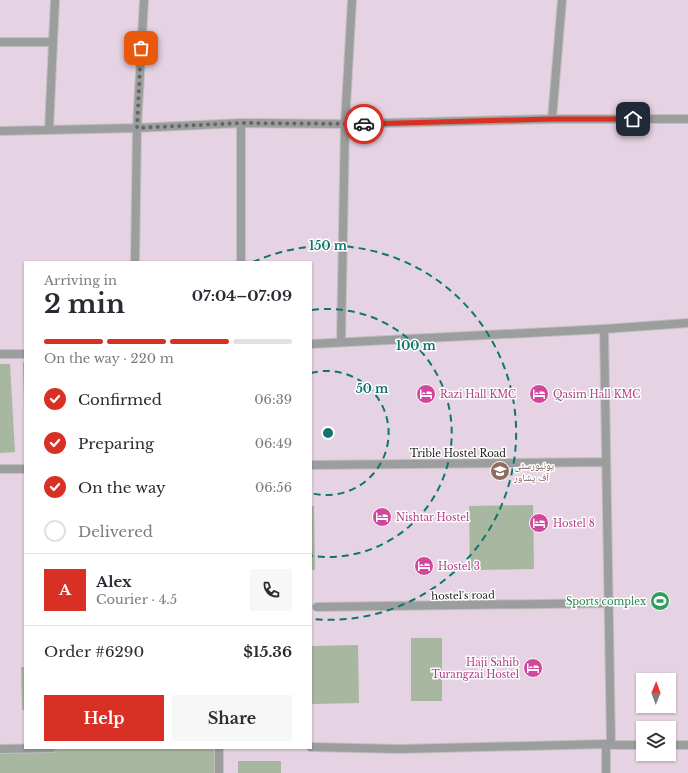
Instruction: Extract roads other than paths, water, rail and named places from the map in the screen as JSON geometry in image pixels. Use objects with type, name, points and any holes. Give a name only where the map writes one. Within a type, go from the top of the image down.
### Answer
[{"type":"street","points":[[49,130],[55,0]]},
{"type":"street","points":[[135,261],[137,128],[144,0]]},
{"type":"street","points":[[341,342],[345,124],[352,0]]},
{"type":"street","points":[[552,119],[562,0]]},
{"type":"street","points":[[0,42],[53,42]]},
{"type":"street","points":[[0,131],[137,128],[241,123],[345,124],[552,119],[688,119]]},
{"type":"street","points":[[241,123],[241,261]]},
{"type":"street","points":[[312,344],[604,329],[688,323]]},
{"type":"street","points":[[604,329],[605,462],[609,603],[608,745],[606,773]]},
{"type":"street","points":[[0,354],[24,354]]},
{"type":"street","name":"Trible Hostel Road","points":[[312,464],[605,462]]},
{"type":"street","points":[[0,469],[24,469]]},
{"type":"street","name":"hostel's road","points":[[317,607],[609,603]]},
{"type":"street","points":[[312,747],[400,748],[636,745]]},
{"type":"street","points":[[676,745],[688,745]]},
{"type":"street","points":[[0,748],[24,748]]},
{"type":"street","points":[[219,749],[219,773]]},
{"type":"place","name":"Razi Hall KMC","points":[[426,394]]},
{"type":"place","name":"Qasim Hall KMC","points":[[539,394]]},
{"type":"place","name":"یونیورسٹی آف پشاور","points":[[500,471]]},
{"type":"place","name":"Nishtar Hostel","points":[[382,517]]},
{"type":"place","name":"Hostel 8","points":[[539,523]]},
{"type":"place","name":"Hostel 3","points":[[424,566]]},
{"type":"place","name":"Sports complex","points":[[660,601]]},
{"type":"place","name":"Haji Sahib Turangzai Hostel","points":[[533,668]]}]
